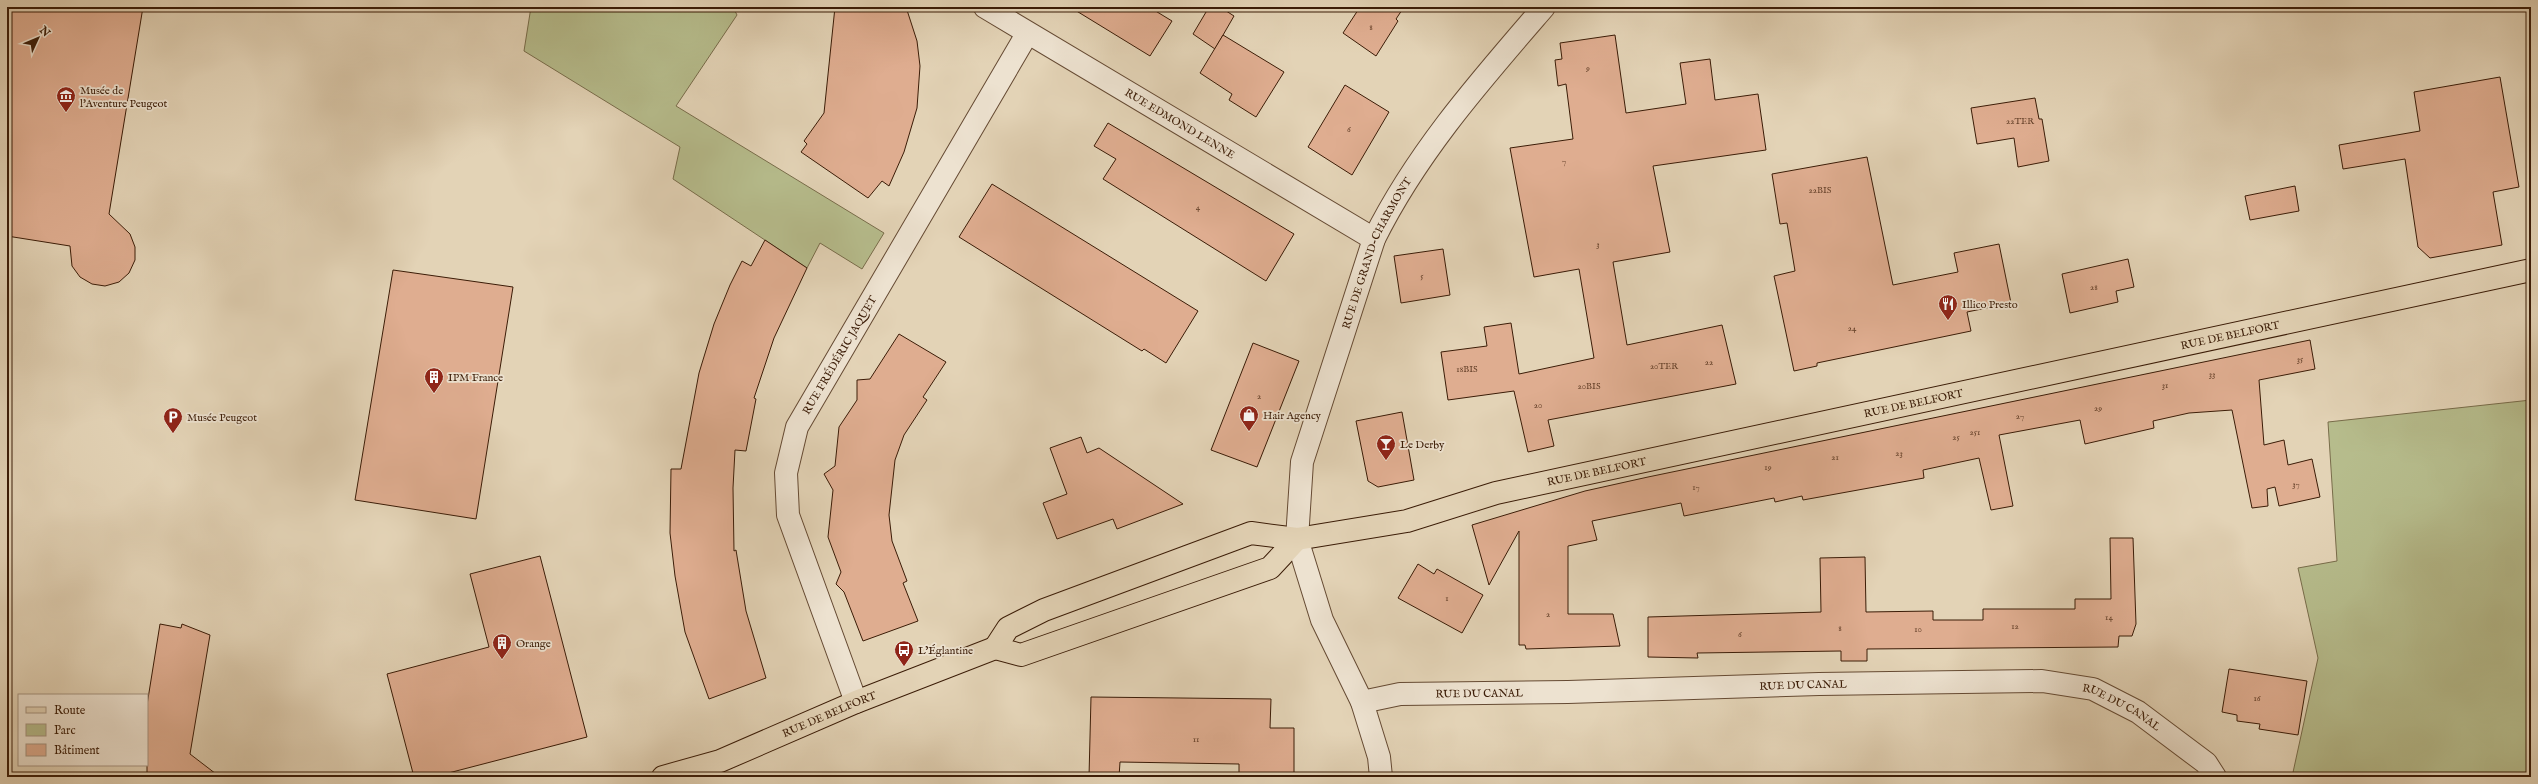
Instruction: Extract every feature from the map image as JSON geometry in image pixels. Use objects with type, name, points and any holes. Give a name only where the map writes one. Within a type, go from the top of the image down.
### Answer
[{"type":"main road","name":"RUE DE BELFORT","points":[[663,777],[720,761],[856,702],[995,648],[1008,628],[1044,610],[1251,533],[1296,540],[1408,521],[1496,493],[2531,270]]},
{"type":"main road","points":[[995,648],[1021,655],[1270,568],[1296,540]]},
{"type":"street","name":"RUE EDMOND LENNE","points":[[985,7],[1027,34],[1374,239]]},
{"type":"street","name":"RUE DE GRAND-CHARMONT","points":[[1296,540],[1302,462],[1374,239],[1388,210],[1448,119],[1544,7]]},
{"type":"street","name":"RUE FRÉDÉRIC JAQUET","points":[[856,702],[788,515],[786,473],[797,426],[1027,34]]},
{"type":"street","points":[[1296,540],[1322,620],[1362,702],[1380,757],[1381,777]]},
{"type":"street","name":"RUE DU CANAL","points":[[1362,702],[1400,694],[1568,692],[1819,684],[2042,681],[2093,689],[2138,712],[2206,763],[2215,777]]},
{"type":"green space","points":[[531,7],[733,7],[737,15],[676,106],[884,233],[862,269],[820,243],[807,268],[673,179],[680,147],[524,51]]},
{"type":"green space","points":[[2531,400],[2531,777],[2292,777],[2318,658],[2298,568],[2337,561],[2328,422]]},
{"type":"building","name":"Musée de l'Aventure Peugeot","points":[[7,7],[143,7],[109,214],[130,234],[135,247],[135,260],[129,273],[119,282],[105,286],[92,284],[80,277],[72,266],[70,246],[7,236]]},
{"type":"building","points":[[835,7],[906,7],[917,41],[920,66],[917,108],[904,152],[889,186],[882,181],[868,198],[801,152],[807,144],[804,141],[824,113]]},
{"type":"building","points":[[1070,7],[1149,7],[1172,21],[1150,56]]},
{"type":"building","points":[[1209,7],[1220,7],[1234,16],[1215,49],[1193,34]]},
{"type":"building","points":[[1360,7],[1404,7],[1396,19],[1398,21],[1376,56],[1343,33]]},
{"type":"building","points":[[1223,35],[1284,72],[1256,117],[1229,100],[1232,94],[1200,73]]},
{"type":"building","points":[[1615,35],[1626,113],[1686,104],[1680,63],[1710,59],[1715,100],[1758,94],[1766,150],[1653,166],[1670,252],[1613,262],[1627,345],[1722,325],[1736,384],[1548,420],[1554,446],[1528,452],[1514,391],[1448,400],[1441,352],[1487,346],[1484,327],[1511,323],[1519,374],[1594,358],[1579,269],[1534,277],[1510,148],[1573,139],[1566,84],[1558,86],[1555,60],[1562,59],[1560,43]]},
{"type":"building","points":[[2500,77],[2519,187],[2493,192],[2502,245],[2430,258],[2418,247],[2405,159],[2343,169],[2339,145],[2420,131],[2414,92]]},
{"type":"building","points":[[1345,85],[1389,112],[1352,175],[1308,147]]},
{"type":"building","points":[[2035,98],[2039,119],[2042,119],[2049,161],[2018,167],[2014,138],[1977,144],[1971,108]]},
{"type":"building","points":[[1108,123],[1294,234],[1266,281],[1103,179],[1116,159],[1094,146]]},
{"type":"building","points":[[1867,157],[1893,285],[1958,272],[1954,253],[1999,244],[2011,303],[1967,312],[1971,331],[1817,363],[1817,366],[1794,371],[1774,276],[1795,271],[1787,223],[1780,224],[1772,174]]},
{"type":"building","points":[[992,184],[1198,311],[1166,363],[1144,349],[1142,351],[959,237]]},
{"type":"building","points":[[2295,186],[2299,211],[2250,220],[2245,196]]},
{"type":"building","points":[[765,240],[807,268],[774,338],[754,398],[756,399],[746,451],[735,450],[733,488],[734,551],[736,550],[746,611],[766,678],[709,699],[685,632],[675,576],[670,533],[671,469],[681,469],[699,373],[714,324],[730,285],[742,261],[751,266]]},
{"type":"building","points":[[1443,249],[1450,295],[1401,303],[1394,256]]},
{"type":"building","points":[[2128,259],[2134,287],[2116,291],[2118,302],[2070,313],[2062,274]]},
{"type":"building","name":"IPM France","points":[[393,270],[513,287],[476,519],[355,500]]},
{"type":"building","points":[[899,334],[946,362],[923,397],[927,400],[904,435],[895,460],[889,515],[892,541],[907,581],[903,583],[918,621],[863,641],[844,592],[836,584],[841,572],[828,537],[833,490],[824,474],[835,466],[839,427],[857,400],[857,380],[870,379]]},
{"type":"building","points":[[2310,340],[2315,369],[2259,380],[2264,445],[2284,440],[2288,465],[2312,459],[2320,497],[2279,506],[2275,487],[2267,489],[2268,506],[2252,508],[2232,410],[2189,413],[2153,421],[2154,428],[2085,444],[2080,420],[1999,435],[2013,506],[1991,510],[1979,458],[1923,470],[1924,478],[1803,500],[1802,496],[1775,502],[1774,498],[1684,516],[1681,503],[1592,521],[1597,540],[1568,546],[1568,614],[1613,614],[1620,646],[1526,649],[1525,645],[1519,645],[1519,531],[1489,585],[1472,525],[1585,491],[1648,477]]},
{"type":"building","points":[[1253,343],[1299,361],[1257,467],[1211,450]]},
{"type":"building","points":[[1402,412],[1414,480],[1378,487],[1368,481],[1356,421]]},
{"type":"building","points":[[1081,437],[1087,453],[1099,448],[1183,504],[1117,529],[1113,519],[1057,539],[1043,503],[1067,494],[1050,448]]},
{"type":"building","points":[[2110,538],[2133,538],[2136,624],[2132,636],[2119,636],[2118,647],[1867,649],[1867,661],[1841,661],[1841,651],[1697,653],[1698,658],[1648,657],[1648,617],[1821,612],[1820,558],[1865,557],[1866,612],[1933,611],[1933,620],[1983,620],[1983,609],[2075,609],[2075,599],[2111,599]]},
{"type":"building","name":"Orange","points":[[540,556],[587,737],[433,777],[414,777],[387,674],[489,647],[470,574]]},
{"type":"building","points":[[1418,564],[1434,574],[1437,569],[1483,595],[1462,633],[1398,598]]},
{"type":"building","points":[[160,624],[181,628],[182,624],[210,635],[190,754],[220,777],[147,777],[148,699]]},
{"type":"building","points":[[2229,669],[2307,681],[2298,735],[2259,729],[2260,724],[2237,721],[2237,715],[2222,712]]},
{"type":"building","points":[[1091,697],[1271,699],[1270,728],[1294,728],[1294,777],[1239,777],[1239,764],[1120,762],[1119,777],[1089,777]]},
{"type":"place","name":"Musée de l'Aventure Peugeot","points":[[66,113]]},
{"type":"place","name":"Illico Presto","points":[[1948,321]]},
{"type":"place","name":"IPM France","points":[[434,394]]},
{"type":"place","name":"Hair Agency","points":[[1249,432]]},
{"type":"place","name":"Musée Peugeot","points":[[173,434]]},
{"type":"place","name":"Le Derby","points":[[1386,461]]},
{"type":"place","name":"Orange","points":[[502,660]]},
{"type":"place","name":"L’Églantine","points":[[904,667]]}]
